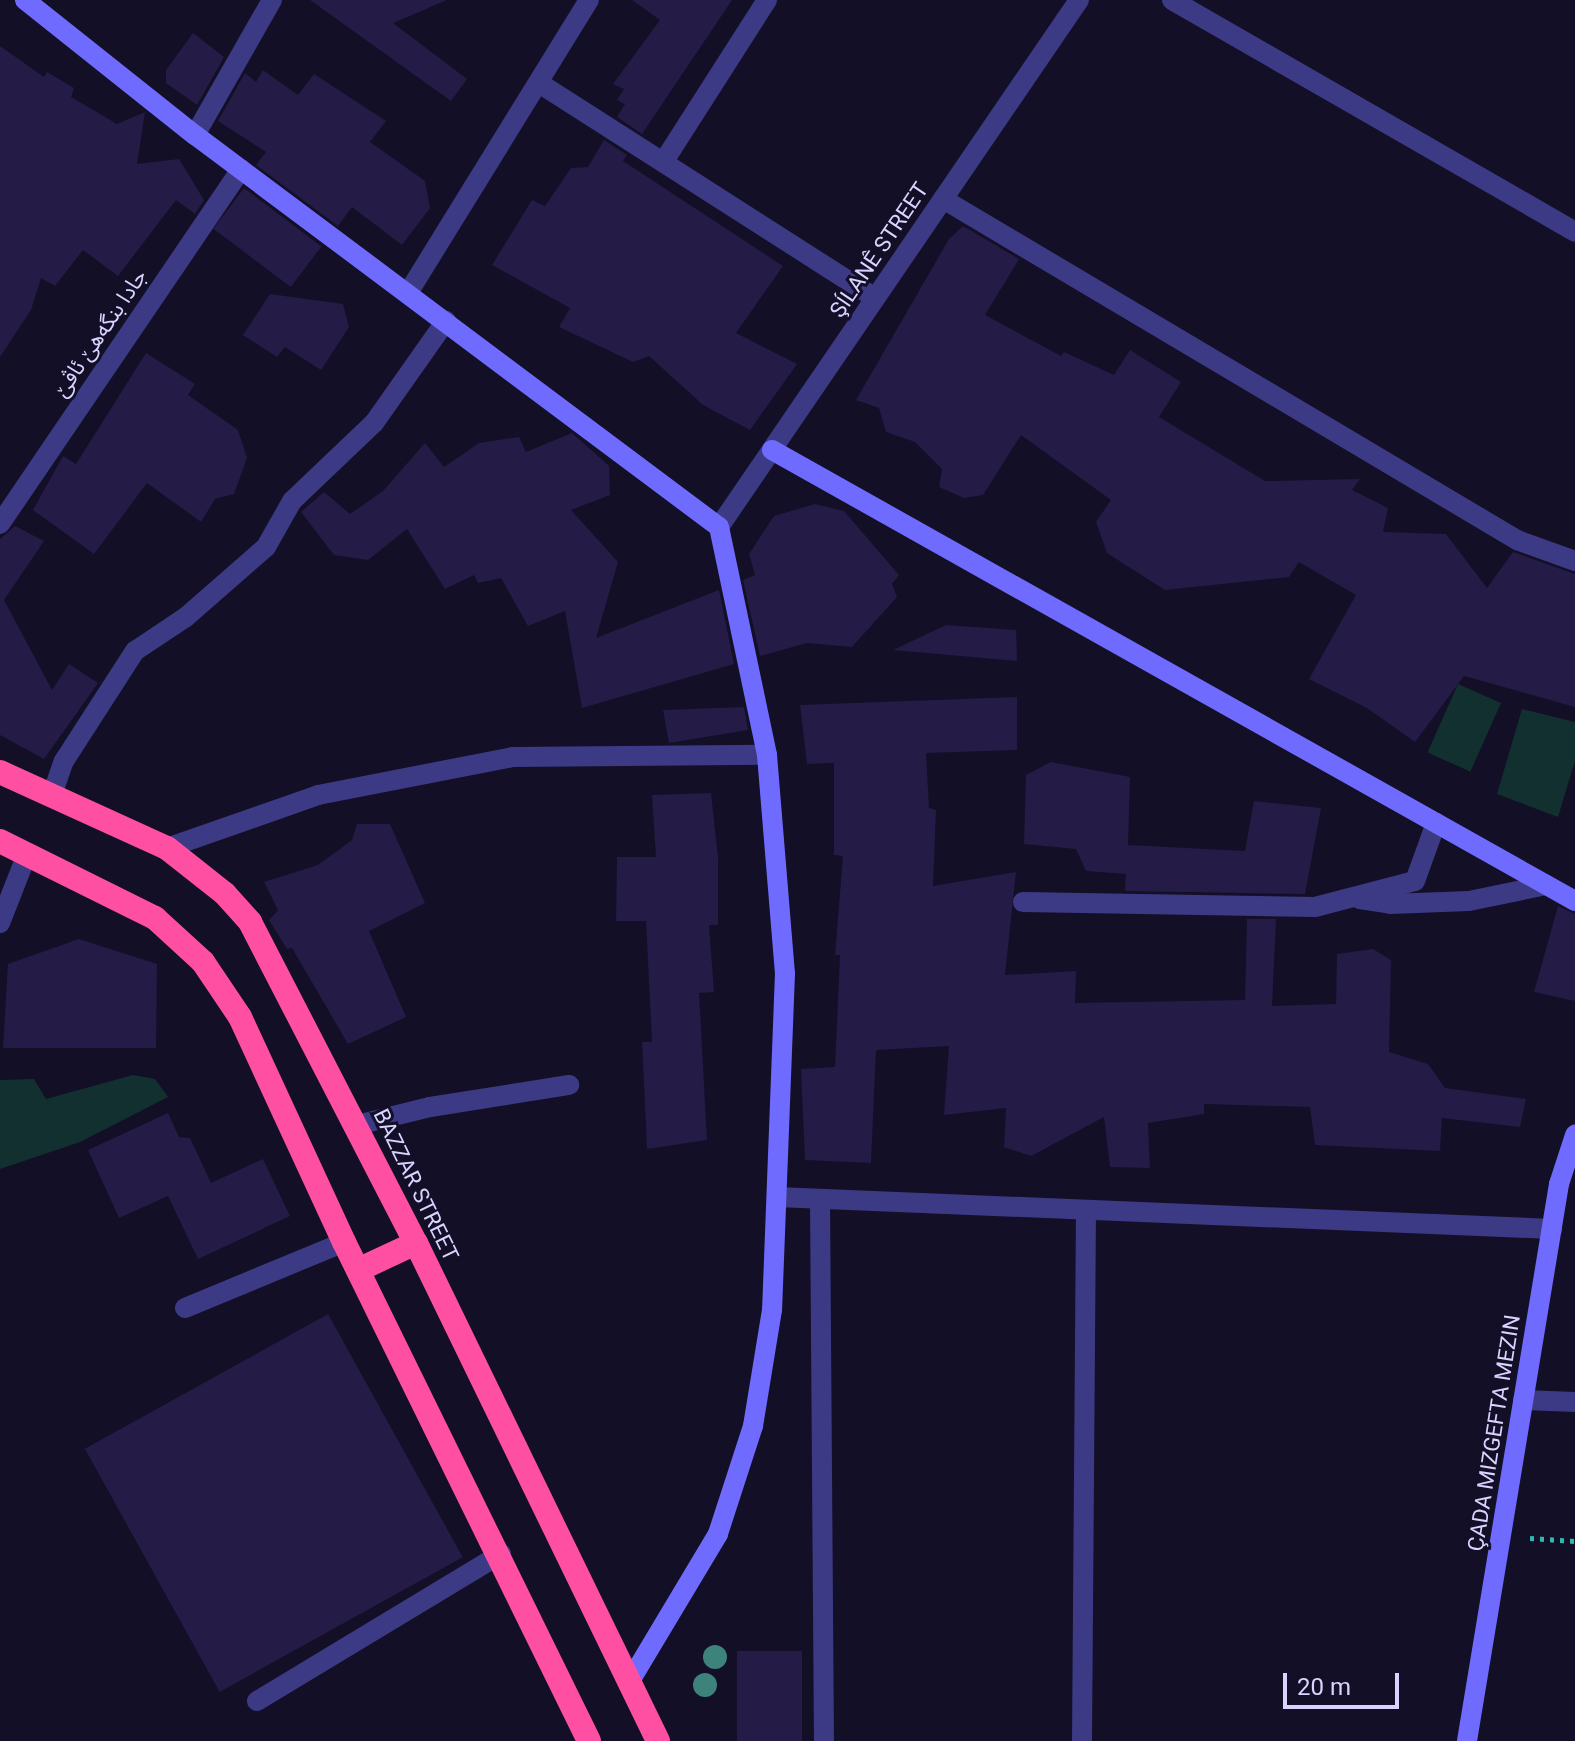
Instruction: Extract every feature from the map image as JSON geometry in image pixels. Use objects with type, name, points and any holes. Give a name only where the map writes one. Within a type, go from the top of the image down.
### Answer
[{"type":"highway","name":"BAZZAR STREET","points":[[0,772],[167,848],[225,894],[250,922],[416,1243],[658,1741]]},
{"type":"highway","points":[[0,841],[155,918],[203,962],[240,1017],[344,1242],[501,1554],[589,1741]]},
{"type":"highway","points":[[358,1270],[416,1243]]},
{"type":"street","points":[[25,0],[195,135],[719,527],[767,755],[785,973],[772,1310],[753,1426],[718,1534],[630,1681]]},
{"type":"street","points":[[195,135],[272,0]]},
{"type":"street","points":[[408,293],[589,0]]},
{"type":"street","points":[[664,161],[767,0]]},
{"type":"street","name":"ŞÍLANÊ STREET","points":[[719,527],[1079,0]]},
{"type":"street","points":[[1172,0],[1575,232]]},
{"type":"street","points":[[539,83],[875,298]]},
{"type":"street","name":"جادا بنگەهێ ئاڤێ","points":[[0,524],[241,169]]},
{"type":"street","points":[[943,199],[1517,540],[1575,561]]},
{"type":"street","points":[[52,795],[64,761],[135,651],[186,617],[266,547],[292,501],[374,423],[446,321]]},
{"type":"street","points":[[772,450],[1575,901]]},
{"type":"street","points":[[167,848],[318,795],[513,757],[767,755]]},
{"type":"street","points":[[1023,902],[1315,907],[1415,881],[1436,823]]},
{"type":"street","points":[[0,923],[27,854]]},
{"type":"street","points":[[1351,898],[1390,904],[1469,901],[1546,885]]},
{"type":"street","points":[[357,1125],[430,1107],[569,1085]]},
{"type":"street","name":"ÇADA MIZGEFTA MEZIN","points":[[1467,1741],[1552,1229],[1575,1135]]},
{"type":"street","points":[[777,1197],[1552,1229]]},
{"type":"street","points":[[820,1199],[824,1741]]},
{"type":"street","points":[[1082,1741],[1086,1210]]},
{"type":"street","points":[[185,1308],[344,1242]]},
{"type":"street","points":[[1523,1400],[1575,1402]]},
{"type":"street","points":[[257,1701],[501,1554]]},
{"type":"path","points":[[1501,1536],[1575,1541]]},
{"type":"green space","points":[[1458,684],[1501,703],[1470,772],[1427,753]]},
{"type":"green space","points":[[1522,709],[1575,722],[1575,761],[1558,817],[1497,794]]},
{"type":"green space","points":[[133,1075],[155,1079],[168,1097],[80,1142],[0,1169],[0,1080],[34,1079],[46,1099]]},
{"type":"building","points":[[310,0],[447,0],[393,23],[467,79],[451,101]]},
{"type":"building","points":[[632,0],[732,0],[642,134],[617,117],[625,104],[617,100],[624,89],[613,84],[660,20]]},
{"type":"building","points":[[193,33],[224,57],[197,105],[166,83],[166,70]]},
{"type":"building","points":[[0,46],[44,77],[47,72],[74,88],[71,97],[117,124],[145,112],[137,164],[179,159],[204,200],[195,214],[176,200],[118,276],[83,250],[55,286],[41,278],[31,310],[0,357]]},
{"type":"building","points":[[263,70],[298,95],[314,74],[386,121],[370,142],[425,181],[430,208],[402,245],[352,207],[338,226],[256,165],[266,152],[218,121],[245,73],[256,82]]},
{"type":"building","points":[[604,140],[627,155],[623,161],[783,266],[736,333],[797,364],[750,430],[703,405],[649,356],[633,362],[559,327],[570,308],[492,265],[532,200],[545,206],[571,168],[588,167]]},
{"type":"building","points":[[244,188],[321,246],[291,287],[213,229]]},
{"type":"building","points":[[963,226],[1019,259],[985,315],[1061,356],[1064,352],[1114,375],[1130,350],[1181,382],[1159,417],[1265,481],[1360,479],[1352,490],[1388,508],[1383,532],[1446,534],[1487,588],[1513,552],[1575,574],[1575,707],[1464,676],[1415,742],[1367,708],[1309,679],[1356,595],[1299,562],[1289,577],[1165,590],[1107,553],[1096,522],[1111,500],[1021,435],[983,495],[964,498],[939,487],[942,469],[915,442],[886,432],[879,408],[856,400],[949,239]]},
{"type":"building","points":[[270,294],[343,304],[349,327],[321,370],[285,347],[277,357],[243,335]]},
{"type":"building","points":[[146,353],[195,384],[188,395],[238,430],[247,458],[234,494],[215,499],[201,522],[147,483],[94,554],[33,510],[63,456],[76,464]]},
{"type":"building","points":[[572,433],[609,466],[610,495],[571,510],[618,562],[596,638],[719,590],[734,664],[582,708],[565,611],[528,626],[501,578],[478,583],[474,575],[445,589],[407,529],[368,560],[334,555],[301,512],[324,492],[350,514],[383,491],[425,443],[444,467],[479,443],[519,437],[526,452]]},
{"type":"building","points":[[815,504],[844,511],[899,575],[892,584],[897,597],[852,647],[807,643],[760,656],[743,580],[755,575],[749,554],[774,516]]},
{"type":"building","points":[[15,526],[44,541],[4,600],[52,690],[69,664],[98,683],[44,759],[0,735],[0,539]]},
{"type":"building","points":[[946,625],[1016,630],[1017,661],[893,650]]},
{"type":"building","points":[[1017,697],[1017,750],[926,753],[929,808],[936,810],[933,886],[1016,872],[1005,975],[1076,971],[1075,1003],[1245,1000],[1247,919],[1276,919],[1272,1006],[1336,1004],[1337,954],[1373,949],[1391,960],[1389,1052],[1428,1064],[1445,1088],[1526,1099],[1520,1127],[1442,1118],[1440,1151],[1315,1145],[1310,1107],[1204,1104],[1204,1114],[1148,1123],[1150,1168],[1110,1167],[1104,1117],[1031,1156],[1004,1147],[1006,1108],[944,1115],[949,1046],[876,1050],[871,1163],[805,1160],[801,1069],[835,1067],[840,955],[835,955],[843,856],[834,855],[834,763],[807,764],[800,705]]},
{"type":"building","points":[[744,707],[748,730],[669,743],[663,710]]},
{"type":"building","points":[[1051,762],[1130,777],[1128,845],[1245,851],[1254,801],[1321,808],[1305,894],[1125,891],[1126,874],[1086,871],[1076,849],[1024,844],[1026,775]]},
{"type":"building","points":[[711,793],[718,857],[718,925],[709,925],[714,992],[699,993],[707,1140],[647,1149],[642,1042],[652,1042],[646,921],[616,921],[617,857],[656,857],[652,795]]},
{"type":"building","points":[[357,824],[390,824],[425,903],[369,931],[406,1017],[348,1044],[292,948],[287,949],[269,920],[278,910],[264,882],[318,865],[352,840]]},
{"type":"building","points":[[1558,906],[1575,914],[1575,1001],[1534,992]]},
{"type":"building","points":[[79,939],[157,964],[156,1048],[3,1048],[8,964]]},
{"type":"building","points":[[168,1113],[179,1137],[190,1138],[211,1183],[263,1159],[290,1216],[198,1259],[168,1196],[119,1218],[88,1150]]},
{"type":"building","points":[[328,1314],[463,1557],[220,1692],[85,1449]]},
{"type":"building","points":[[737,1651],[802,1651],[802,1741],[737,1741]]}]
